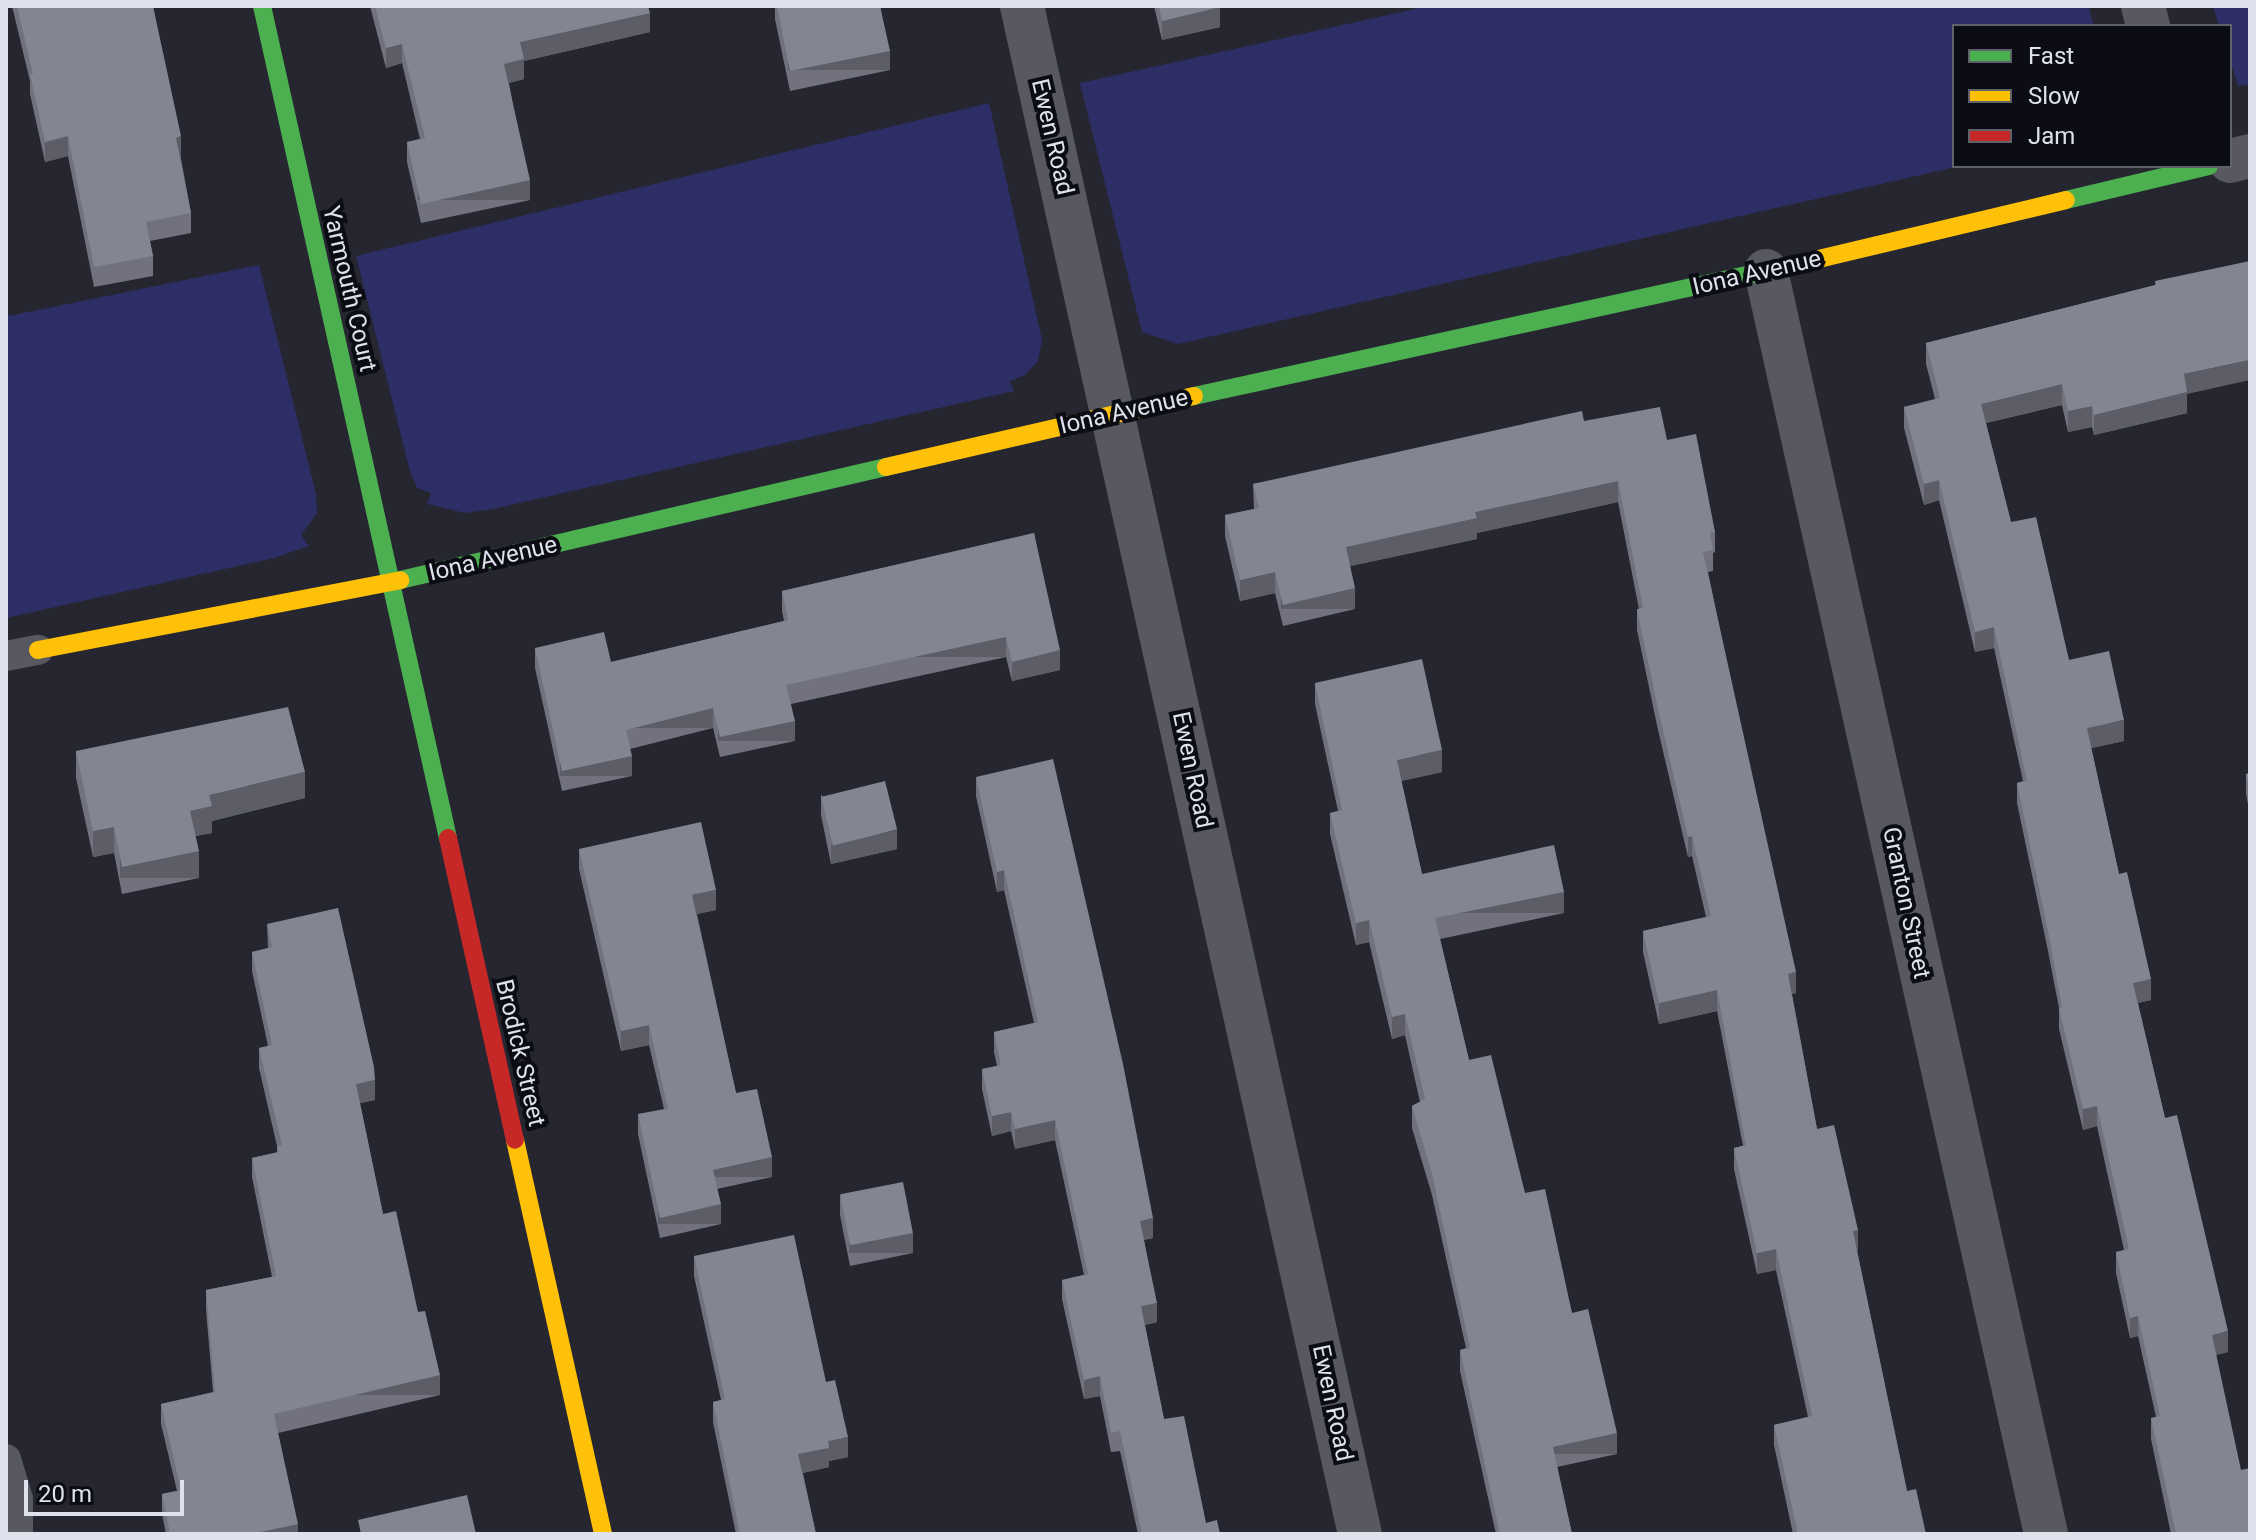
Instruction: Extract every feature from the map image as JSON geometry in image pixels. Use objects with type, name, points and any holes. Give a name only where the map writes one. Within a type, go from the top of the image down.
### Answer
[{"type":"street","name":"Yarmouth Court","points":[[262,6],[390,582]]},
{"type":"street","name":"Ewen Road","points":[[1022,6],[1360,1534]]},
{"type":"street","name":"Iona Avenue","points":[[38,650],[390,582],[1114,414],[1766,271],[2192,168]]},
{"type":"street","name":"Granton Street","points":[[1766,271],[2046,1534]]},
{"type":"street","name":"Brodick Street","points":[[390,582],[603,1534]]},
{"type":"lane","points":[[6,656],[38,650]]},
{"type":"lane","points":[[6,1459],[18,1499],[18,1534]]},
{"type":"shaded area","points":[[1429,6],[2089,6],[2093,24],[1952,24],[1952,168],[1178,344],[1142,332],[1080,83]]},
{"type":"shaded area","points":[[2213,6],[2250,6],[2250,84],[2238,86],[2232,66],[2232,24],[2218,24]]},
{"type":"shaded area","points":[[989,103],[1042,340],[1038,361],[1025,375],[1010,381],[1014,391],[493,509],[465,513],[427,504],[431,493],[417,488],[409,468],[356,256]]},
{"type":"shaded area","points":[[259,265],[316,494],[317,513],[301,535],[309,546],[274,558],[6,618],[6,303],[9,316]]},
{"type":"building","points":[[17,6],[153,6],[181,136],[176,138],[191,213],[146,222],[153,256],[94,267],[68,136],[45,142]]},
{"type":"building","points":[[375,6],[648,6],[650,13],[520,42],[524,59],[504,64],[530,180],[421,204],[407,142],[425,138],[402,44],[386,48]]},
{"type":"building","points":[[777,6],[880,6],[890,51],[790,71]]},
{"type":"building","points":[[1159,6],[1220,6],[1220,7],[1162,21]]},
{"type":"building","points":[[2250,261],[2250,360],[2184,374],[2187,392],[2094,415],[2092,406],[2068,411],[2062,384],[1981,404],[2011,522],[2036,517],[2069,660],[2109,651],[2124,720],[2087,728],[2119,874],[2127,872],[2151,979],[2133,983],[2165,1118],[2177,1115],[2228,1331],[2212,1335],[2241,1470],[2250,1468],[2250,1534],[2176,1534],[2151,1418],[2160,1416],[2138,1316],[2130,1318],[2116,1252],[2129,1249],[2097,1106],[2083,1109],[2059,1008],[2062,1007],[2048,931],[2017,783],[2027,781],[1994,627],[1975,632],[1939,480],[1924,484],[1904,407],[1940,398],[1926,343],[2156,285],[2155,281]]},
{"type":"building","points":[[1660,407],[1667,440],[1696,434],[1715,532],[1710,532],[1713,550],[1703,552],[1796,972],[1788,974],[1817,1129],[1834,1125],[1858,1230],[1853,1231],[1907,1491],[1916,1489],[1926,1534],[1798,1534],[1774,1425],[1812,1416],[1776,1249],[1757,1253],[1734,1148],[1746,1145],[1717,990],[1659,1003],[1643,931],[1711,916],[1692,836],[1688,837],[1658,709],[1637,609],[1643,608],[1618,481],[1475,512],[1477,518],[1346,547],[1355,588],[1283,605],[1275,572],[1240,580],[1225,515],[1259,508],[1253,484],[1582,411],[1584,421]]},
{"type":"building","points":[[1034,533],[1060,650],[1012,662],[1006,637],[786,685],[795,721],[720,737],[713,708],[626,730],[632,756],[562,771],[535,648],[604,632],[611,662],[788,620],[782,591]]},
{"type":"building","points":[[1422,659],[1442,750],[1397,760],[1422,874],[1554,845],[1564,892],[1435,918],[1469,1060],[1491,1055],[1525,1193],[1545,1189],[1572,1313],[1588,1309],[1617,1433],[1553,1447],[1572,1534],[1500,1534],[1460,1350],[1470,1348],[1432,1174],[1412,1106],[1425,1099],[1405,1014],[1392,1017],[1369,920],[1356,923],[1330,813],[1342,810],[1315,683]]},
{"type":"building","points":[[288,707],[305,772],[209,795],[212,806],[190,811],[199,851],[122,867],[114,827],[93,831],[76,751]]},
{"type":"building","points":[[1053,759],[1123,1064],[1153,1218],[1140,1221],[1157,1303],[1141,1306],[1164,1419],[1184,1416],[1206,1523],[1217,1520],[1220,1534],[1142,1534],[1120,1431],[1111,1433],[1100,1376],[1084,1380],[1062,1280],[1088,1274],[1055,1120],[1015,1129],[1011,1112],[992,1116],[982,1069],[1001,1065],[994,1032],[1038,1022],[1004,870],[997,872],[976,777]]},
{"type":"building","points":[[2250,773],[2250,795],[2246,774]]},
{"type":"building","points":[[885,781],[897,830],[833,845],[821,797]]},
{"type":"building","points":[[701,822],[716,890],[692,895],[736,1093],[757,1089],[772,1157],[713,1170],[721,1204],[660,1218],[638,1114],[668,1109],[649,1025],[621,1031],[579,849]]},
{"type":"building","points":[[338,908],[374,1067],[375,1080],[356,1084],[383,1214],[396,1211],[418,1312],[425,1311],[440,1375],[274,1414],[298,1524],[251,1534],[170,1534],[162,1494],[181,1490],[161,1404],[215,1392],[206,1290],[276,1276],[252,1158],[278,1152],[277,1146],[282,1145],[259,1048],[272,1045],[252,952],[272,947],[267,924]]},
{"type":"building","points":[[903,1182],[913,1233],[850,1245],[840,1194]]},
{"type":"building","points":[[794,1235],[826,1382],[835,1380],[848,1437],[828,1441],[829,1448],[798,1454],[816,1534],[740,1534],[713,1402],[725,1399],[694,1256]]},
{"type":"building","points":[[467,1495],[476,1534],[361,1534],[358,1520]]},
{"type":"traffic: fast","points":[[262,6],[448,838]]},
{"type":"traffic: fast","points":[[2066,200],[2201,168]]},
{"type":"traffic: fast","points":[[1194,396],[1806,262]]},
{"type":"traffic: fast","points":[[400,580],[886,467]]},
{"type":"traffic: slow","points":[[1806,262],[2066,200]]},
{"type":"traffic: slow","points":[[886,467],[1194,396]]},
{"type":"traffic: slow","points":[[38,650],[400,580]]},
{"type":"traffic: slow","points":[[515,1140],[603,1534]]},
{"type":"traffic: jam","points":[[448,838],[515,1140]]}]
